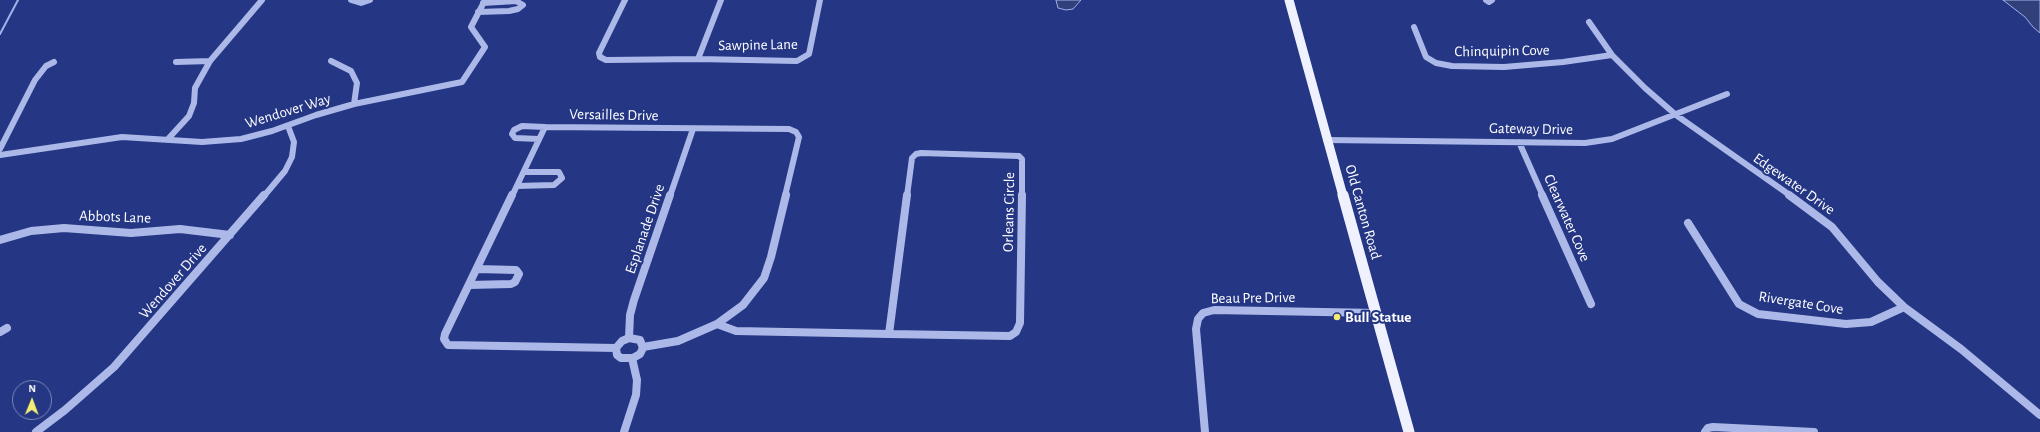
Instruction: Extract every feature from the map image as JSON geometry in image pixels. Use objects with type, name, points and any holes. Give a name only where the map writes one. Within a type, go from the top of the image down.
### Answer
[{"type":"main road","name":"Old Canton Road","points":[[1289,0],[1326,140],[1376,313],[1408,432]]},
{"type":"street","points":[[168,139],[190,116],[194,104],[195,88],[210,61],[262,0]]},
{"type":"street","points":[[351,0],[361,3],[370,0]]},
{"type":"street","name":"Sawpine Lane","points":[[625,0],[599,53],[600,57],[606,60],[698,59],[797,61],[809,54],[820,0]]},
{"type":"street","points":[[698,59],[721,0]]},
{"type":"street","points":[[1486,0],[1490,2],[1492,0]]},
{"type":"street","points":[[478,12],[509,11],[518,9],[523,5],[516,1],[484,1]]},
{"type":"street","name":"Wendover Way","points":[[0,155],[122,137],[202,142],[241,139],[288,126],[316,115],[354,104],[462,82],[485,47],[471,27],[484,1]]},
{"type":"street","name":"Edgewater Drive","points":[[1588,22],[1612,55],[1645,88],[1676,115],[1736,159],[1807,207],[1832,227],[1878,282],[1904,308],[1961,349],[2040,415]]},
{"type":"street","name":"Chinquipin Cove","points":[[1414,27],[1426,56],[1436,63],[1452,66],[1504,67],[1563,62],[1612,55]]},
{"type":"street","points":[[176,62],[210,61]]},
{"type":"street","points":[[331,61],[351,71],[357,83],[354,104]]},
{"type":"street","points":[[0,149],[35,80],[46,66],[54,62]]},
{"type":"street","name":"Gateway Drive","points":[[1326,140],[1592,142],[1612,139],[1727,94]]},
{"type":"street","name":"Wendover Drive","points":[[36,432],[65,410],[114,367],[285,171],[292,157],[294,142],[288,126]]},
{"type":"street","name":"Versailles Drive","points":[[539,139],[515,138],[512,134],[514,130],[522,126],[789,129],[796,132],[799,137],[771,257],[764,278],[743,305],[718,324],[678,341],[643,347]]},
{"type":"street","points":[[545,127],[445,334],[444,339],[448,345],[616,348]]},
{"type":"street","name":"Esplanade Drive","points":[[629,338],[630,315],[634,300],[692,129]]},
{"type":"street","name":"Clearwater Cove","points":[[1519,142],[1591,304]]},
{"type":"street","name":"Orleans Circle","points":[[718,324],[736,331],[889,334],[1010,336],[1016,332],[1020,323],[1022,158],[1019,156],[922,153],[916,154],[912,158],[889,334]]},
{"type":"street","points":[[517,186],[554,185],[562,178],[559,172],[524,172]]},
{"type":"street","name":"Rivergate Cove","points":[[1688,223],[1739,304],[1758,314],[1846,324],[1871,322],[1904,308]]},
{"type":"street","name":"Abbots Lane","points":[[0,240],[31,232],[64,228],[131,233],[180,229],[230,235]]},
{"type":"street","points":[[469,285],[511,284],[515,282],[519,274],[516,270],[477,269]]},
{"type":"street","name":"Beau Pre Drive","points":[[1205,432],[1196,329],[1198,319],[1202,313],[1214,310],[1376,313]]},
{"type":"street","points":[[629,338],[640,340],[643,347],[640,354],[632,358],[625,359],[618,357],[616,348],[619,343],[629,338]]},
{"type":"street","points":[[624,432],[636,395],[637,380],[632,358]]},
{"type":"street","points":[[1705,432],[1708,428],[1713,427],[1814,432]]},
{"type":"water","points":[[1056,0],[1081,0],[1073,9],[1066,10],[1058,8]]},
{"type":"water","points":[[2003,0],[2040,0],[2040,33],[2025,17]]},
{"type":"waterway","points":[[0,34],[18,0]]},
{"type":"place","name":"Bull Statue","points":[[1337,317]]}]
